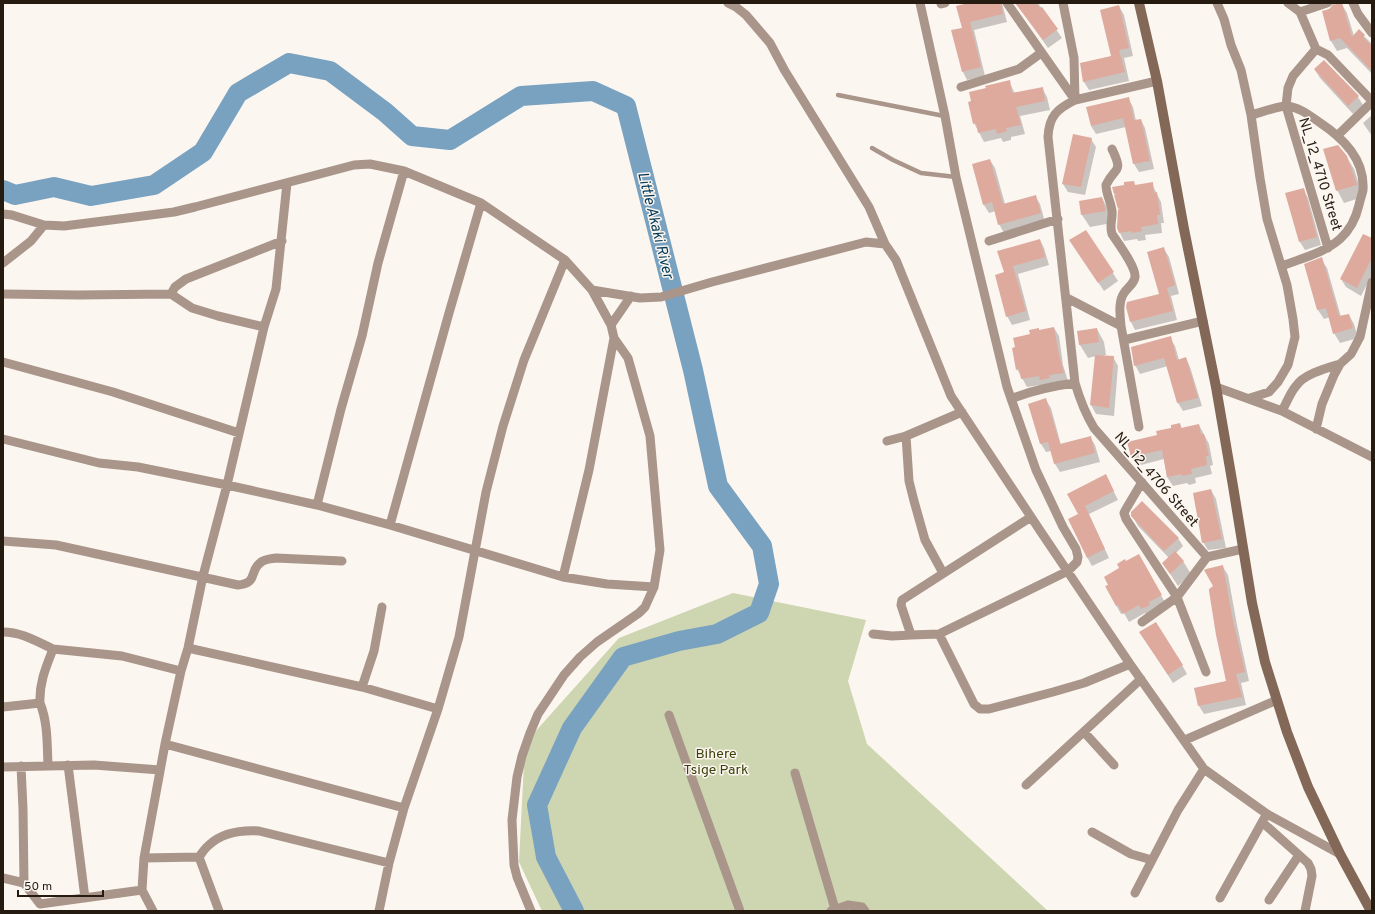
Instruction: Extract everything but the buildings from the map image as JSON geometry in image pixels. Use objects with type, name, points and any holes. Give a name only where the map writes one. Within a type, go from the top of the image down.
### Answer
[{"type":"street","points":[[728,3],[746,15],[770,43],[785,71],[869,207],[885,244],[896,260],[948,390],[1130,664],[1204,769],[1265,818],[1308,864],[1311,869],[1312,876],[1305,911]]},
{"type":"street","points":[[873,634],[892,636],[939,634],[1068,571],[1077,562],[1078,557],[1076,549],[1063,527],[1036,470],[1003,372],[956,177],[945,116],[920,3]]},
{"type":"street","points":[[1007,3],[1075,100]]},
{"type":"street","points":[[1063,3],[1074,58],[1075,100]]},
{"type":"street","points":[[1139,3],[1157,81],[1216,387],[1252,603],[1265,662],[1287,732],[1308,787],[1340,854],[1371,911]]},
{"type":"street","points":[[1217,3],[1241,70],[1251,115],[1267,219],[1282,266],[1293,319],[1295,337],[1288,365],[1278,382],[1270,392],[1250,398]]},
{"type":"street","points":[[1288,3],[1300,12],[1316,49],[1328,55],[1372,102],[1338,135]]},
{"type":"street","points":[[1300,12],[1327,3]]},
{"type":"street","points":[[1353,3],[1358,14],[1372,33]]},
{"type":"street","name":"NL_12_4710 Street","points":[[1251,115],[1286,106],[1304,111],[1338,135],[1349,147],[1358,163],[1362,175],[1363,191],[1352,225],[1341,238],[1328,248],[1286,106],[1288,88],[1293,76],[1316,49]]},
{"type":"street","points":[[961,87],[1015,71],[1041,53]]},
{"type":"street","name":"NL_12_4706 Street","points":[[1157,81],[1075,100],[1063,106],[1054,114],[1050,122],[1048,137],[1067,298],[1075,383],[1085,414],[1094,428],[1208,557]]},
{"type":"street","points":[[1112,149],[1118,161],[1118,167],[1106,185],[1107,194],[1113,213],[1110,228],[1134,272],[1133,283],[1125,292],[1120,305],[1121,326],[1139,427]]},
{"type":"street","points":[[3,214],[12,215],[44,225],[64,226],[174,212],[354,164],[370,164],[404,171],[481,203],[566,260],[592,290],[611,325],[614,338],[628,358],[650,436],[660,550],[654,587],[644,607],[639,613],[597,642],[580,657],[564,675],[538,714],[530,733],[517,777],[512,820],[514,865],[517,877],[531,911]]},
{"type":"street","points":[[317,505],[362,336],[378,263],[404,171]]},
{"type":"street","points":[[152,911],[142,890],[144,858],[160,770],[181,671],[188,648],[264,327],[276,289],[287,183]]},
{"type":"street","points":[[390,525],[481,203]]},
{"type":"street","points":[[989,241],[1058,219]]},
{"type":"street","points":[[3,263],[31,241],[44,225]]},
{"type":"street","points":[[171,294],[175,287],[186,279],[282,241]]},
{"type":"street","points":[[592,290],[645,298],[661,297],[696,286],[866,242],[885,244]]},
{"type":"street","points":[[1282,266],[1328,248]]},
{"type":"street","points":[[379,911],[389,863],[404,808],[438,710],[459,638],[474,550],[486,492],[503,426],[524,360],[566,260]]},
{"type":"street","points":[[1316,429],[1322,404],[1334,375],[1340,364],[1351,354],[1360,337],[1372,282]]},
{"type":"street","points":[[3,294],[171,294],[192,308],[264,327]]},
{"type":"street","points":[[611,325],[631,296]]},
{"type":"street","points":[[1067,298],[1121,326]]},
{"type":"street","points":[[1124,340],[1203,321]]},
{"type":"street","points":[[563,577],[589,470],[614,338]]},
{"type":"street","points":[[3,362],[113,392],[239,432]]},
{"type":"street","points":[[1282,410],[1296,384],[1321,369],[1340,364]]},
{"type":"street","points":[[1011,399],[1038,389],[1075,383]]},
{"type":"street","points":[[1216,387],[1282,410],[1372,458]]},
{"type":"street","points":[[887,441],[906,436],[962,412]]},
{"type":"street","points":[[906,436],[909,481],[914,501],[926,540],[943,573]]},
{"type":"street","points":[[3,439],[99,463],[138,467],[317,505],[390,525],[563,577],[607,584],[654,587]]},
{"type":"street","points":[[1142,482],[1124,513],[1126,519],[1177,597],[1206,672]]},
{"type":"street","points":[[911,635],[900,605],[901,601],[1031,517]]},
{"type":"street","points":[[3,541],[56,546],[204,576],[238,585],[246,584],[251,580],[260,563],[267,560],[276,558],[342,561]]},
{"type":"street","points":[[1142,622],[1177,597],[1208,557],[1243,549]]},
{"type":"street","points":[[362,687],[374,651],[382,607]]},
{"type":"street","points":[[3,632],[12,632],[23,635],[52,649],[122,656],[181,671]]},
{"type":"street","points":[[939,634],[974,704],[980,709],[989,709],[1084,683],[1130,664]]},
{"type":"street","points":[[188,648],[362,687],[438,710]]},
{"type":"street","points":[[48,765],[46,727],[44,713],[40,703],[40,691],[42,678],[52,649]]},
{"type":"street","points":[[1026,785],[1141,679]]},
{"type":"street","points":[[1185,740],[1277,700]]},
{"type":"street","points":[[3,707],[40,703]]},
{"type":"street","points":[[669,715],[740,911]]},
{"type":"street","points":[[1084,732],[1114,765]]},
{"type":"street","points":[[165,744],[404,808]]},
{"type":"street","points":[[68,765],[85,898]]},
{"type":"street","points":[[3,767],[94,765],[160,770]]},
{"type":"street","points":[[22,766],[24,883],[41,908],[85,898],[142,890]]},
{"type":"street","points":[[1135,893],[1178,810],[1204,769]]},
{"type":"street","points":[[795,773],[833,910],[848,905],[862,907],[864,911]]},
{"type":"street","points":[[1265,818],[1340,854]]},
{"type":"street","points":[[1220,898],[1265,818]]},
{"type":"street","points":[[199,857],[209,844],[221,837],[244,830],[259,831],[389,863]]},
{"type":"street","points":[[1092,832],[1131,854],[1152,860]]},
{"type":"street","points":[[1269,900],[1299,855]]},
{"type":"street","points":[[144,858],[199,857]]},
{"type":"street","points":[[199,857],[219,911]]},
{"type":"street","points":[[3,878],[24,883]]},
{"type":"lane","points":[[838,95],[945,116]]},
{"type":"lane","points":[[872,148],[921,173],[956,177]]},
{"type":"green space","name":"Bihere Tsige Park","points":[[733,593],[866,620],[848,681],[867,744],[1048,911],[542,911],[519,862],[525,743],[619,638]]},
{"type":"waterway","name":"Little Akaki River","points":[[3,190],[15,195],[54,187],[91,196],[154,185],[203,152],[238,93],[289,63],[330,71],[385,112],[412,136],[450,140],[521,96],[593,91],[626,106],[693,370],[718,486],[762,546],[769,584],[759,613],[717,634],[679,641],[623,657],[572,728],[537,805],[546,857],[574,911]]}]
